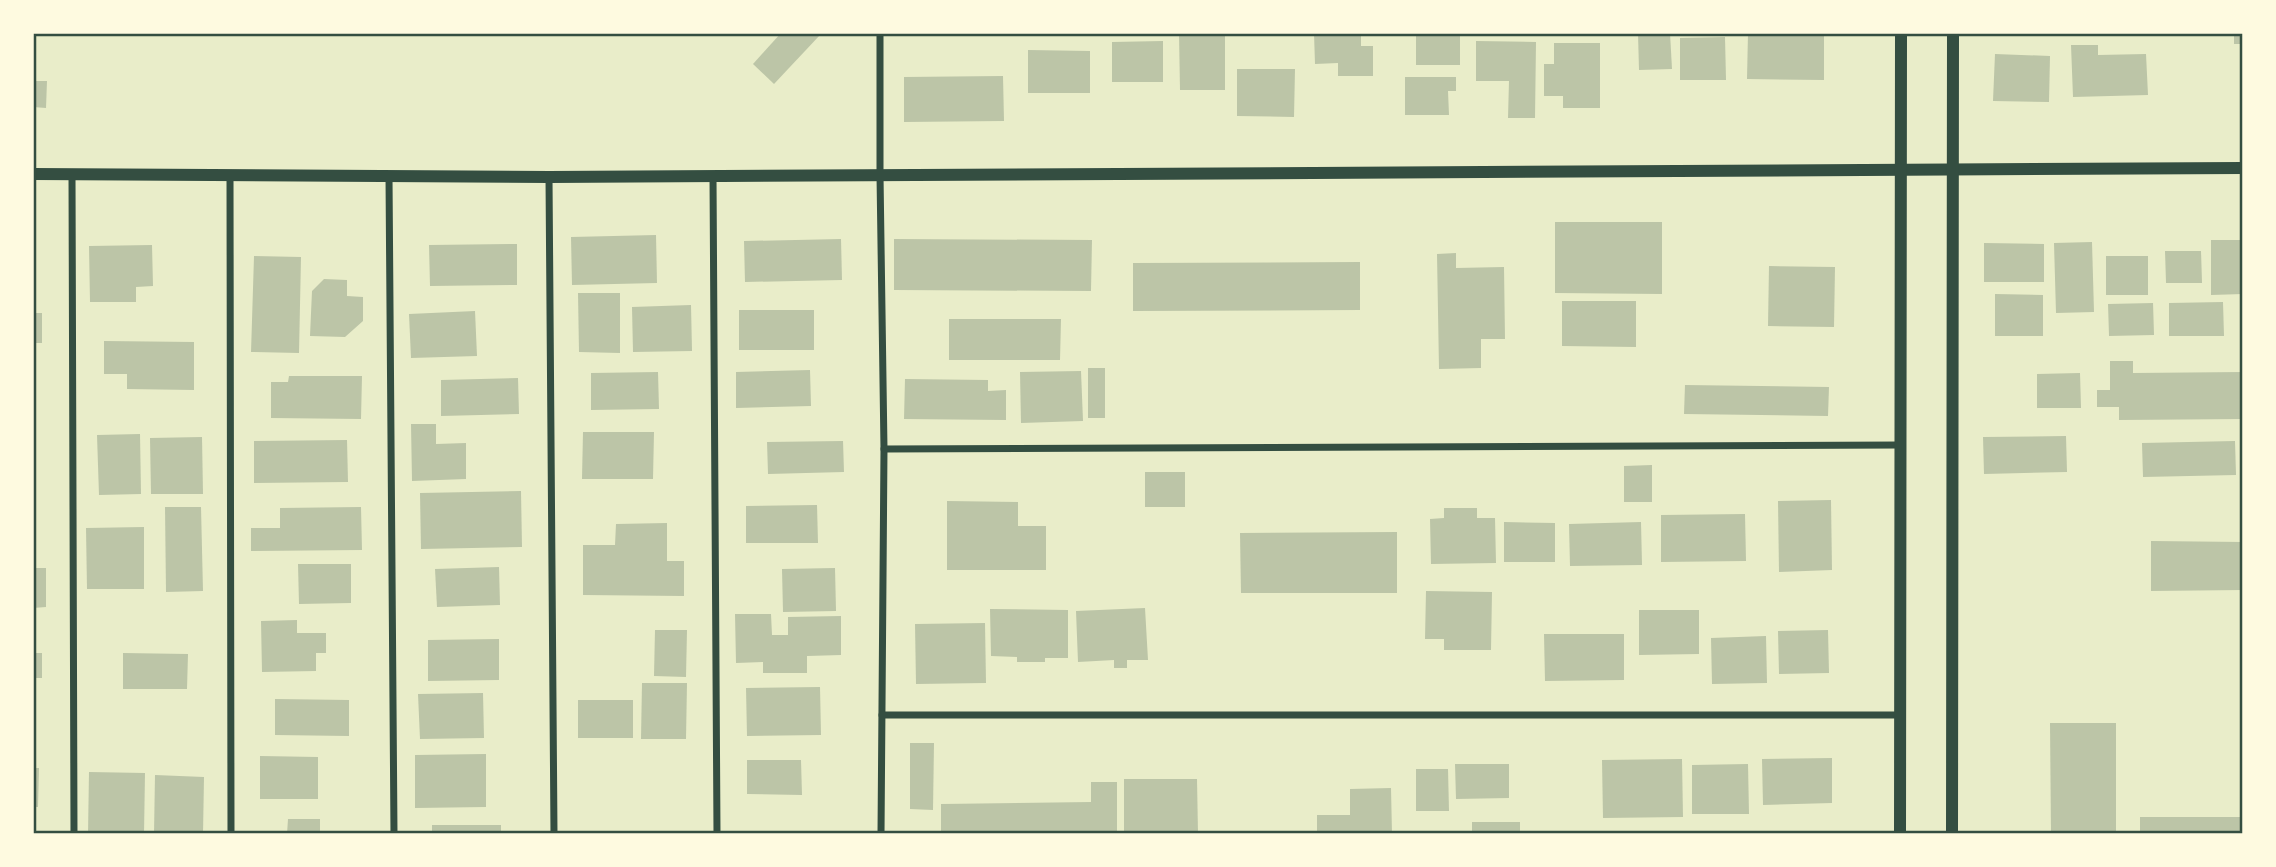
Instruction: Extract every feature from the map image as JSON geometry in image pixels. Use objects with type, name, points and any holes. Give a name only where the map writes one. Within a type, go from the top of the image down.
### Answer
[{"type":"street","points":[[880,33],[884,449],[881,834]]},
{"type":"street","points":[[1900,834],[1901,33]]},
{"type":"street","points":[[1952,834],[1953,33]]},
{"type":"street","points":[[33,174],[549,177],[2243,168]]},
{"type":"street","points":[[72,174],[74,834]]},
{"type":"street","points":[[230,174],[231,834]]},
{"type":"street","points":[[389,176],[394,834]]},
{"type":"street","points":[[713,176],[717,834]]},
{"type":"street","points":[[549,177],[554,834]]},
{"type":"street","points":[[884,449],[1901,445]]},
{"type":"street","points":[[882,716],[1899,715]]},
{"type":"building","points":[[781,33],[820,35],[774,84],[753,64]]},
{"type":"building","points":[[1179,33],[1225,33],[1225,90],[1180,90]]},
{"type":"building","points":[[1314,33],[1361,33],[1361,46],[1373,46],[1373,76],[1338,76],[1338,63],[1315,64]]},
{"type":"building","points":[[1638,33],[1670,33],[1672,69],[1639,70]]},
{"type":"building","points":[[1748,33],[1824,33],[1824,80],[1747,79]]},
{"type":"building","points":[[1989,33],[2060,33],[2060,36],[1989,36]]},
{"type":"building","points":[[2234,33],[2243,33],[2243,44],[2234,44]]},
{"type":"building","points":[[1416,34],[1460,34],[1460,65],[1416,65]]},
{"type":"building","points":[[1725,37],[1726,80],[1680,80],[1680,38]]},
{"type":"building","points":[[1163,41],[1163,82],[1112,82],[1112,42]]},
{"type":"building","points":[[1476,41],[1536,42],[1535,118],[1508,118],[1509,81],[1476,81]]},
{"type":"building","points":[[1554,43],[1600,43],[1600,108],[1563,108],[1563,96],[1544,96],[1544,64],[1554,64]]},
{"type":"building","points":[[2071,45],[2098,45],[2098,55],[2146,54],[2148,95],[2073,97]]},
{"type":"building","points":[[1028,50],[1090,51],[1090,93],[1028,93]]},
{"type":"building","points":[[1995,54],[2050,56],[2049,102],[1993,101]]},
{"type":"building","points":[[1237,69],[1295,69],[1294,117],[1237,116]]},
{"type":"building","points":[[1003,76],[1004,121],[904,122],[904,77]]},
{"type":"building","points":[[1405,77],[1456,77],[1456,91],[1448,91],[1449,115],[1405,115]]},
{"type":"building","points":[[33,81],[47,81],[46,108],[33,107]]},
{"type":"building","points":[[1555,222],[1662,222],[1662,294],[1555,293]]},
{"type":"building","points":[[656,235],[657,283],[572,285],[571,237]]},
{"type":"building","points":[[841,239],[842,280],[745,282],[744,241]]},
{"type":"building","points":[[894,239],[1092,240],[1091,291],[894,290]]},
{"type":"building","points":[[2211,240],[2243,240],[2243,294],[2211,295]]},
{"type":"building","points":[[2092,242],[2094,312],[2056,313],[2054,243]]},
{"type":"building","points":[[1984,243],[2044,244],[2044,282],[1984,282]]},
{"type":"building","points":[[517,244],[517,285],[430,286],[429,245]]},
{"type":"building","points":[[152,245],[153,286],[136,287],[136,302],[90,302],[89,246]]},
{"type":"building","points":[[2165,251],[2201,251],[2202,283],[2166,283]]},
{"type":"building","points":[[1456,253],[1456,268],[1504,267],[1505,339],[1481,339],[1481,368],[1439,369],[1437,254]]},
{"type":"building","points":[[254,256],[301,257],[299,353],[251,352]]},
{"type":"building","points":[[2106,256],[2148,256],[2148,295],[2106,295]]},
{"type":"building","points":[[1360,262],[1360,310],[1133,311],[1133,263]]},
{"type":"building","points":[[1769,266],[1835,267],[1834,327],[1768,326]]},
{"type":"building","points":[[324,279],[347,280],[347,296],[363,297],[363,321],[345,337],[310,336],[312,291]]},
{"type":"building","points":[[578,293],[620,293],[620,353],[579,352]]},
{"type":"building","points":[[1995,294],[2043,295],[2043,336],[1995,336]]},
{"type":"building","points":[[1562,301],[1636,301],[1636,347],[1562,346]]},
{"type":"building","points":[[2223,302],[2224,336],[2169,336],[2169,303]]},
{"type":"building","points":[[2153,303],[2154,335],[2109,336],[2108,304]]},
{"type":"building","points":[[691,305],[692,351],[633,352],[632,307]]},
{"type":"building","points":[[739,310],[814,310],[814,350],[739,350]]},
{"type":"building","points":[[475,311],[477,356],[411,358],[409,314]]},
{"type":"building","points":[[33,313],[42,313],[42,343],[33,343]]},
{"type":"building","points":[[949,319],[1061,319],[1060,360],[949,360]]},
{"type":"building","points":[[104,341],[194,342],[194,390],[127,389],[127,374],[104,374]]},
{"type":"building","points":[[2110,361],[2133,361],[2133,373],[2243,372],[2243,419],[2119,420],[2119,407],[2097,407],[2097,390],[2110,390]]},
{"type":"building","points":[[1088,368],[1105,368],[1105,418],[1088,418]]},
{"type":"building","points":[[810,370],[811,406],[736,408],[736,372]]},
{"type":"building","points":[[1081,371],[1083,421],[1021,423],[1020,372]]},
{"type":"building","points":[[658,372],[659,409],[591,410],[591,373]]},
{"type":"building","points":[[2080,373],[2081,408],[2037,408],[2037,374]]},
{"type":"building","points":[[289,376],[362,376],[361,419],[271,418],[271,382],[288,382]]},
{"type":"building","points":[[518,378],[519,414],[441,416],[441,380]]},
{"type":"building","points":[[905,379],[988,380],[988,391],[1006,390],[1006,420],[904,419]]},
{"type":"building","points":[[1685,385],[1829,387],[1828,416],[1684,414]]},
{"type":"building","points":[[411,424],[436,424],[436,444],[466,443],[466,479],[412,481]]},
{"type":"building","points":[[583,432],[654,432],[653,479],[582,479]]},
{"type":"building","points":[[140,434],[141,494],[99,495],[97,435]]},
{"type":"building","points":[[2066,436],[2067,472],[1984,474],[1983,437]]},
{"type":"building","points":[[202,437],[203,494],[151,494],[150,438]]},
{"type":"building","points":[[347,440],[348,482],[254,483],[254,441]]},
{"type":"building","points":[[843,441],[844,472],[768,474],[767,442]]},
{"type":"building","points":[[2235,441],[2236,475],[2143,477],[2142,443]]},
{"type":"building","points":[[1652,465],[1652,502],[1624,502],[1624,466]]},
{"type":"building","points":[[1145,472],[1185,472],[1185,507],[1145,507]]},
{"type":"building","points":[[521,491],[522,547],[421,549],[420,493]]},
{"type":"building","points":[[1831,500],[1832,570],[1779,572],[1778,501]]},
{"type":"building","points":[[947,501],[1018,502],[1018,526],[1046,526],[1046,570],[947,570]]},
{"type":"building","points":[[817,505],[818,543],[746,543],[746,506]]},
{"type":"building","points":[[165,507],[201,507],[203,591],[166,592]]},
{"type":"building","points":[[361,507],[362,550],[251,551],[251,528],[280,528],[280,508]]},
{"type":"building","points":[[1444,508],[1477,508],[1477,518],[1495,518],[1496,563],[1431,564],[1430,519],[1444,518]]},
{"type":"building","points":[[1745,514],[1746,561],[1661,562],[1661,515]]},
{"type":"building","points":[[1504,522],[1555,523],[1555,562],[1504,562]]},
{"type":"building","points":[[1641,522],[1642,565],[1570,566],[1569,524]]},
{"type":"building","points":[[667,523],[667,561],[684,561],[684,596],[583,595],[583,545],[615,545],[616,524]]},
{"type":"building","points":[[144,527],[144,589],[87,589],[86,528]]},
{"type":"building","points":[[1397,532],[1397,593],[1241,593],[1240,533]]},
{"type":"building","points":[[2151,541],[2243,542],[2243,590],[2151,591]]},
{"type":"building","points":[[298,564],[351,564],[351,603],[299,604]]},
{"type":"building","points":[[499,567],[500,605],[437,607],[435,569]]},
{"type":"building","points":[[33,568],[46,568],[46,607],[33,608]]},
{"type":"building","points":[[835,568],[836,611],[783,612],[782,569]]},
{"type":"building","points":[[1426,591],[1492,592],[1491,650],[1444,650],[1444,639],[1425,639]]},
{"type":"building","points":[[1145,608],[1148,660],[1127,660],[1127,668],[1114,668],[1114,660],[1078,662],[1076,611]]},
{"type":"building","points":[[990,609],[1068,610],[1068,658],[1045,658],[1045,662],[1017,662],[1017,657],[991,656]]},
{"type":"building","points":[[1639,610],[1699,610],[1699,654],[1639,655]]},
{"type":"building","points":[[735,614],[771,614],[772,635],[788,635],[788,617],[841,616],[841,655],[807,656],[807,673],[763,673],[763,662],[736,663]]},
{"type":"building","points":[[297,620],[297,633],[326,633],[326,653],[316,653],[316,671],[262,672],[261,621]]},
{"type":"building","points":[[985,623],[986,683],[916,684],[915,624]]},
{"type":"building","points":[[655,630],[687,630],[686,677],[654,676]]},
{"type":"building","points":[[1828,630],[1829,673],[1779,674],[1778,631]]},
{"type":"building","points":[[1544,634],[1624,634],[1624,680],[1545,681]]},
{"type":"building","points":[[1766,636],[1767,683],[1712,684],[1711,638]]},
{"type":"building","points":[[499,639],[499,680],[428,681],[428,640]]},
{"type":"building","points":[[33,653],[42,653],[42,678],[33,678]]},
{"type":"building","points":[[123,653],[188,654],[187,689],[123,689]]},
{"type":"building","points":[[642,683],[687,683],[686,739],[641,739]]},
{"type":"building","points":[[820,687],[821,735],[747,736],[746,688]]},
{"type":"building","points":[[483,693],[484,738],[420,739],[418,694]]},
{"type":"building","points":[[275,699],[349,700],[349,736],[275,735]]},
{"type":"building","points":[[578,700],[633,700],[633,738],[578,738]]},
{"type":"building","points":[[2050,723],[2116,723],[2116,834],[2051,834]]},
{"type":"building","points":[[910,743],[934,743],[933,810],[910,809]]},
{"type":"building","points":[[486,754],[486,807],[415,808],[415,755]]},
{"type":"building","points":[[260,756],[318,757],[318,799],[260,799]]},
{"type":"building","points":[[1832,758],[1832,803],[1763,805],[1762,759]]},
{"type":"building","points":[[1682,759],[1683,817],[1603,818],[1602,760]]},
{"type":"building","points":[[747,760],[801,760],[802,795],[747,794]]},
{"type":"building","points":[[1455,764],[1509,764],[1509,798],[1456,799]]},
{"type":"building","points":[[1748,764],[1749,814],[1692,814],[1692,765]]},
{"type":"building","points":[[33,768],[39,768],[38,807],[33,807]]},
{"type":"building","points":[[1416,769],[1448,769],[1449,811],[1416,811]]},
{"type":"building","points":[[89,772],[145,773],[144,834],[88,834]]},
{"type":"building","points":[[155,775],[204,777],[203,834],[154,834]]},
{"type":"building","points":[[1124,779],[1197,779],[1198,834],[1124,834]]},
{"type":"building","points":[[1091,782],[1117,782],[1117,834],[941,834],[941,804],[1091,802]]},
{"type":"building","points":[[1391,788],[1392,834],[1317,834],[1317,815],[1350,815],[1350,789]]},
{"type":"building","points":[[2140,817],[2243,817],[2243,834],[2140,834]]},
{"type":"building","points":[[288,819],[320,819],[320,831],[344,831],[344,834],[287,834]]},
{"type":"building","points":[[1472,822],[1520,822],[1520,834],[1472,834]]},
{"type":"building","points":[[432,825],[501,825],[501,834],[432,834]]}]
